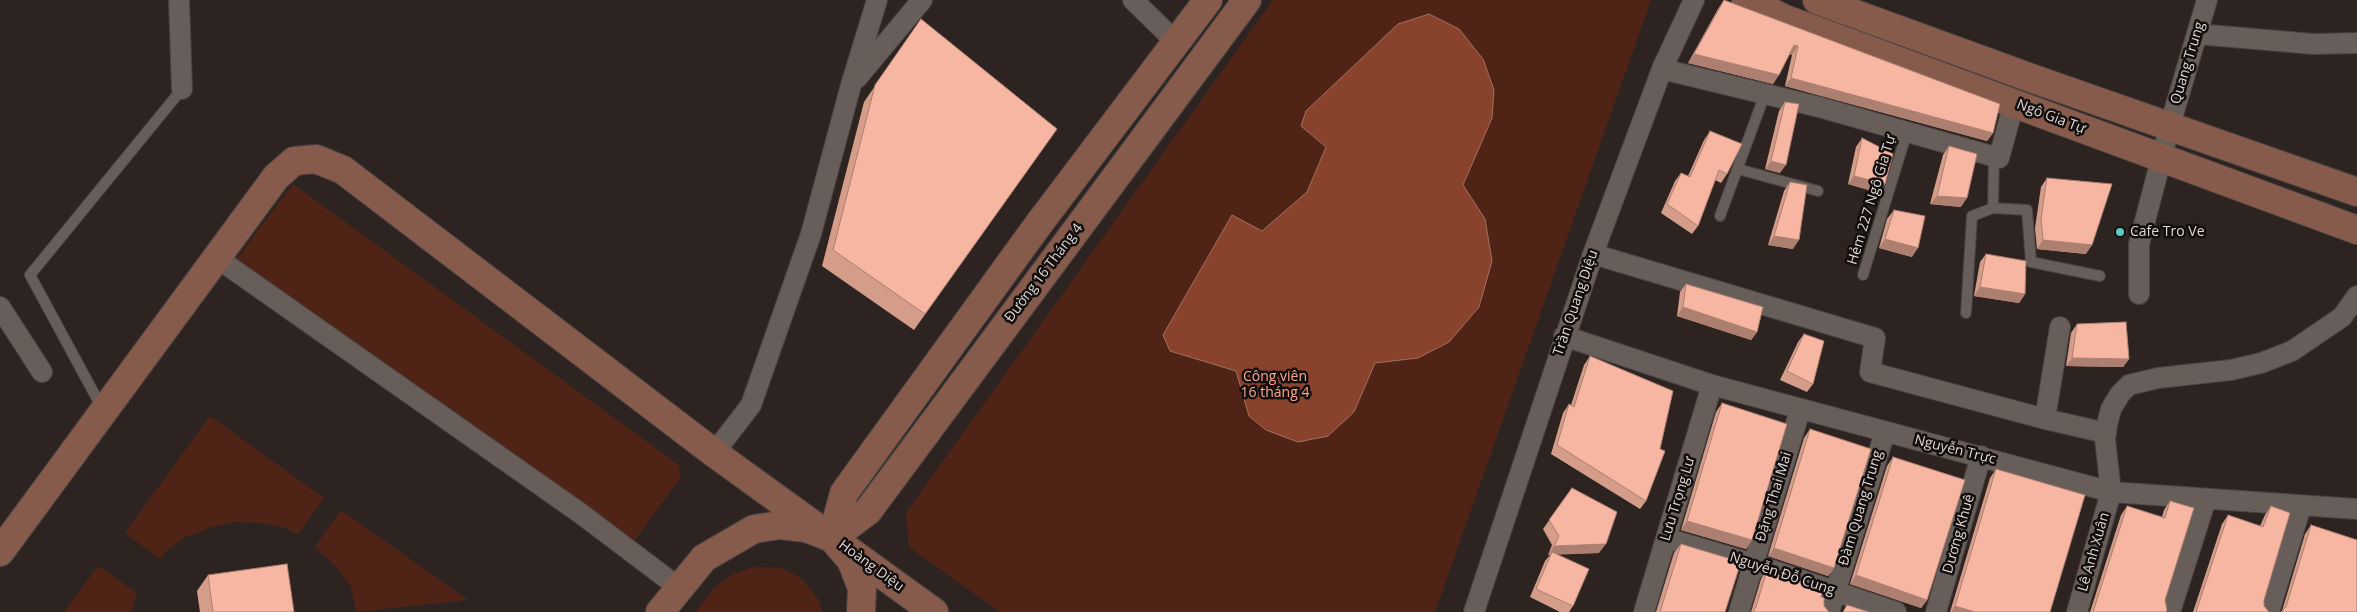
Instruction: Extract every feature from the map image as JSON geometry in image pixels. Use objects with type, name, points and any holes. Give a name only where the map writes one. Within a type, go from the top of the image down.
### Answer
[{"type":"main road","points":[[832,538],[844,494],[1038,225],[1208,0]]},
{"type":"main road","name":"Đường 16 Tháng 4","points":[[832,538],[868,511],[1247,0]]},
{"type":"main road","name":"Ngô Gia Tự","points":[[1746,0],[1786,19],[2014,102],[2160,159],[2357,230]]},
{"type":"main road","name":"Ngô Gia Tự","points":[[1817,0],[2034,79],[2357,192]]},
{"type":"main road","points":[[1118,121],[1144,139]]},
{"type":"main road","points":[[0,552],[276,177],[294,162],[316,159],[343,170],[714,453],[832,538],[851,560],[862,588],[861,612]]},
{"type":"main road","points":[[1038,225],[1065,244]]},
{"type":"main road","points":[[660,612],[704,558],[754,529],[780,525],[806,528],[832,538]]},
{"type":"main road","name":"Hoàng Diệu","points":[[832,538],[934,612]]},
{"type":"street","points":[[180,0],[182,89]]},
{"type":"street","points":[[714,453],[751,404],[812,234],[851,85],[877,0]]},
{"type":"street","points":[[851,85],[922,0]]},
{"type":"street","points":[[1133,0],[1176,42]]},
{"type":"street","name":"Trần Quang Diệu","points":[[1479,608],[1564,336],[1662,69],[1694,0]]},
{"type":"street","name":"Quang Trung","points":[[2139,294],[2140,244],[2160,159],[2197,34],[2204,1]]},
{"type":"street","points":[[2197,34],[2313,44],[2357,43]]},
{"type":"street","points":[[1662,69],[1765,94],[1999,158],[2014,102]]},
{"type":"street","points":[[1593,254],[1875,338],[1870,372],[2045,419],[2106,433]]},
{"type":"street","points":[[217,258],[580,513],[678,588]]},
{"type":"street","points":[[2111,492],[2106,433],[2111,409],[2129,385],[2158,378],[2230,370],[2261,364],[2292,351],[2342,317],[2354,306]]},
{"type":"street","points":[[0,307],[42,372]]},
{"type":"street","points":[[2045,419],[2060,327]]},
{"type":"street","name":"Nguyễn Trực","points":[[1564,336],[1712,385],[2111,492],[2357,509]]},
{"type":"street","name":"Lưu Trọng Lư","points":[[1644,612],[1712,385]]},
{"type":"street","name":"Đặng Thai Mai","points":[[1739,612],[1800,410]]},
{"type":"street","name":"Đàm Quang Trung","points":[[1829,612],[1885,432]]},
{"type":"street","name":"Dương Khuê","points":[[1936,612],[1982,456]]},
{"type":"street","name":"Lê Anh Xuân","points":[[2077,612],[2111,492]]},
{"type":"street","points":[[2170,612],[2206,499]]},
{"type":"street","points":[[2269,612],[2302,506]]},
{"type":"street","name":"Nguyễn Đỗ Cung","points":[[1666,538],[1754,564],[1896,612]]},
{"type":"lane","points":[[104,412],[30,275],[182,89]]},
{"type":"lane","points":[[1720,216],[1765,94]]},
{"type":"lane","name":"Hẻm 227 Ngô Gia Tự","points":[[1863,275],[1907,132]]},
{"type":"lane","points":[[1993,208],[1994,156]]},
{"type":"lane","points":[[1738,168],[1818,191]]},
{"type":"lane","points":[[1966,313],[1972,216],[1993,208],[2027,210],[2031,262],[2100,276]]},
{"type":"green space","name":"Công viên 16 tháng 4","points":[[1273,0],[1651,0],[1435,612],[1000,612],[909,547],[906,513]]},
{"type":"green space","points":[[293,184],[679,465],[681,477],[634,541],[236,260]]},
{"type":"green space","points":[[210,416],[324,498],[298,534],[282,527],[260,523],[234,522],[212,527],[186,537],[167,550],[160,559],[125,533]]},
{"type":"green space","points":[[341,510],[468,600],[356,612],[351,586],[334,564],[315,547]]},
{"type":"green space","points":[[98,566],[137,593],[132,612],[64,612]]},
{"type":"green space","points":[[754,567],[782,568],[802,579],[819,600],[822,612],[696,612],[713,589],[733,574]]},
{"type":"shaded area","points":[[1429,14],[1459,29],[1483,59],[1494,90],[1492,118],[1463,185],[1485,219],[1492,261],[1479,307],[1449,342],[1418,358],[1375,363],[1354,412],[1328,436],[1298,442],[1266,430],[1249,416],[1236,371],[1170,351],[1163,335],[1232,215],[1262,231],[1307,192],[1326,147],[1301,126],[1306,111],[1398,24]]},
{"type":"building","points":[[1724,0],[2000,104],[1993,133],[1791,78],[1798,46],[1794,45],[1779,75],[1694,54]]},
{"type":"building","points":[[921,19],[1057,129],[925,314],[833,250],[875,85]]},
{"type":"building","points":[[1785,102],[1799,104],[1786,165],[1771,161]]},
{"type":"building","points":[[1710,131],[1742,144],[1727,174],[1719,170],[1698,226],[1667,204],[1681,173],[1690,177]]},
{"type":"building","points":[[1862,138],[1893,154],[1885,184],[1854,176]]},
{"type":"building","points":[[1949,146],[1977,154],[1967,198],[1937,196]]},
{"type":"building","points":[[2047,178],[2112,184],[2092,245],[2043,240],[2041,219]]},
{"type":"building","points":[[1790,182],[1807,185],[1799,240],[1774,236]]},
{"type":"building","points":[[1894,210],[1925,216],[1918,248],[1885,239]]},
{"type":"building","points":[[1986,254],[2026,261],[2025,294],[1980,287]]},
{"type":"building","points":[[1686,284],[1763,307],[1757,332],[1683,307]]},
{"type":"building","points":[[2126,322],[2129,359],[2072,358],[2077,324]]},
{"type":"building","points":[[1804,334],[1824,341],[1813,384],[1787,371]]},
{"type":"building","points":[[1590,356],[1673,391],[1660,449],[1665,451],[1646,501],[1557,445],[1569,404],[1574,407]]},
{"type":"building","points":[[1722,403],[1787,424],[1752,540],[1687,521]]},
{"type":"building","points":[[1810,429],[1871,449],[1834,568],[1774,548]]},
{"type":"building","points":[[1893,457],[1965,480],[1927,600],[1856,575]]},
{"type":"building","points":[[1996,469],[2085,495],[2050,612],[1975,612],[1955,606]]},
{"type":"building","points":[[1572,488],[1617,512],[1606,544],[1554,546],[1559,536],[1549,520]]},
{"type":"building","points":[[2170,501],[2194,508],[2165,600],[2166,612],[2093,612],[2127,506],[2165,518]]},
{"type":"building","points":[[2271,506],[2290,513],[2264,600],[2264,606],[2269,612],[2196,612],[2228,515],[2263,527]]},
{"type":"building","points":[[2311,525],[2357,540],[2357,612],[2281,612],[2286,607]]},
{"type":"building","points":[[1681,544],[1741,562],[1725,612],[1660,612]]},
{"type":"building","points":[[1552,552],[1589,569],[1573,606],[1536,589]]},
{"type":"building","points":[[287,564],[294,612],[213,612],[208,575]]},
{"type":"building","points":[[1767,570],[1823,589],[1821,597],[1824,598],[1824,606],[1829,612],[1753,612]]},
{"type":"building","points":[[1847,605],[1869,612],[1843,612]]},
{"type":"place","name":"Cafe Tro Ve","points":[[2120,232]]}]
